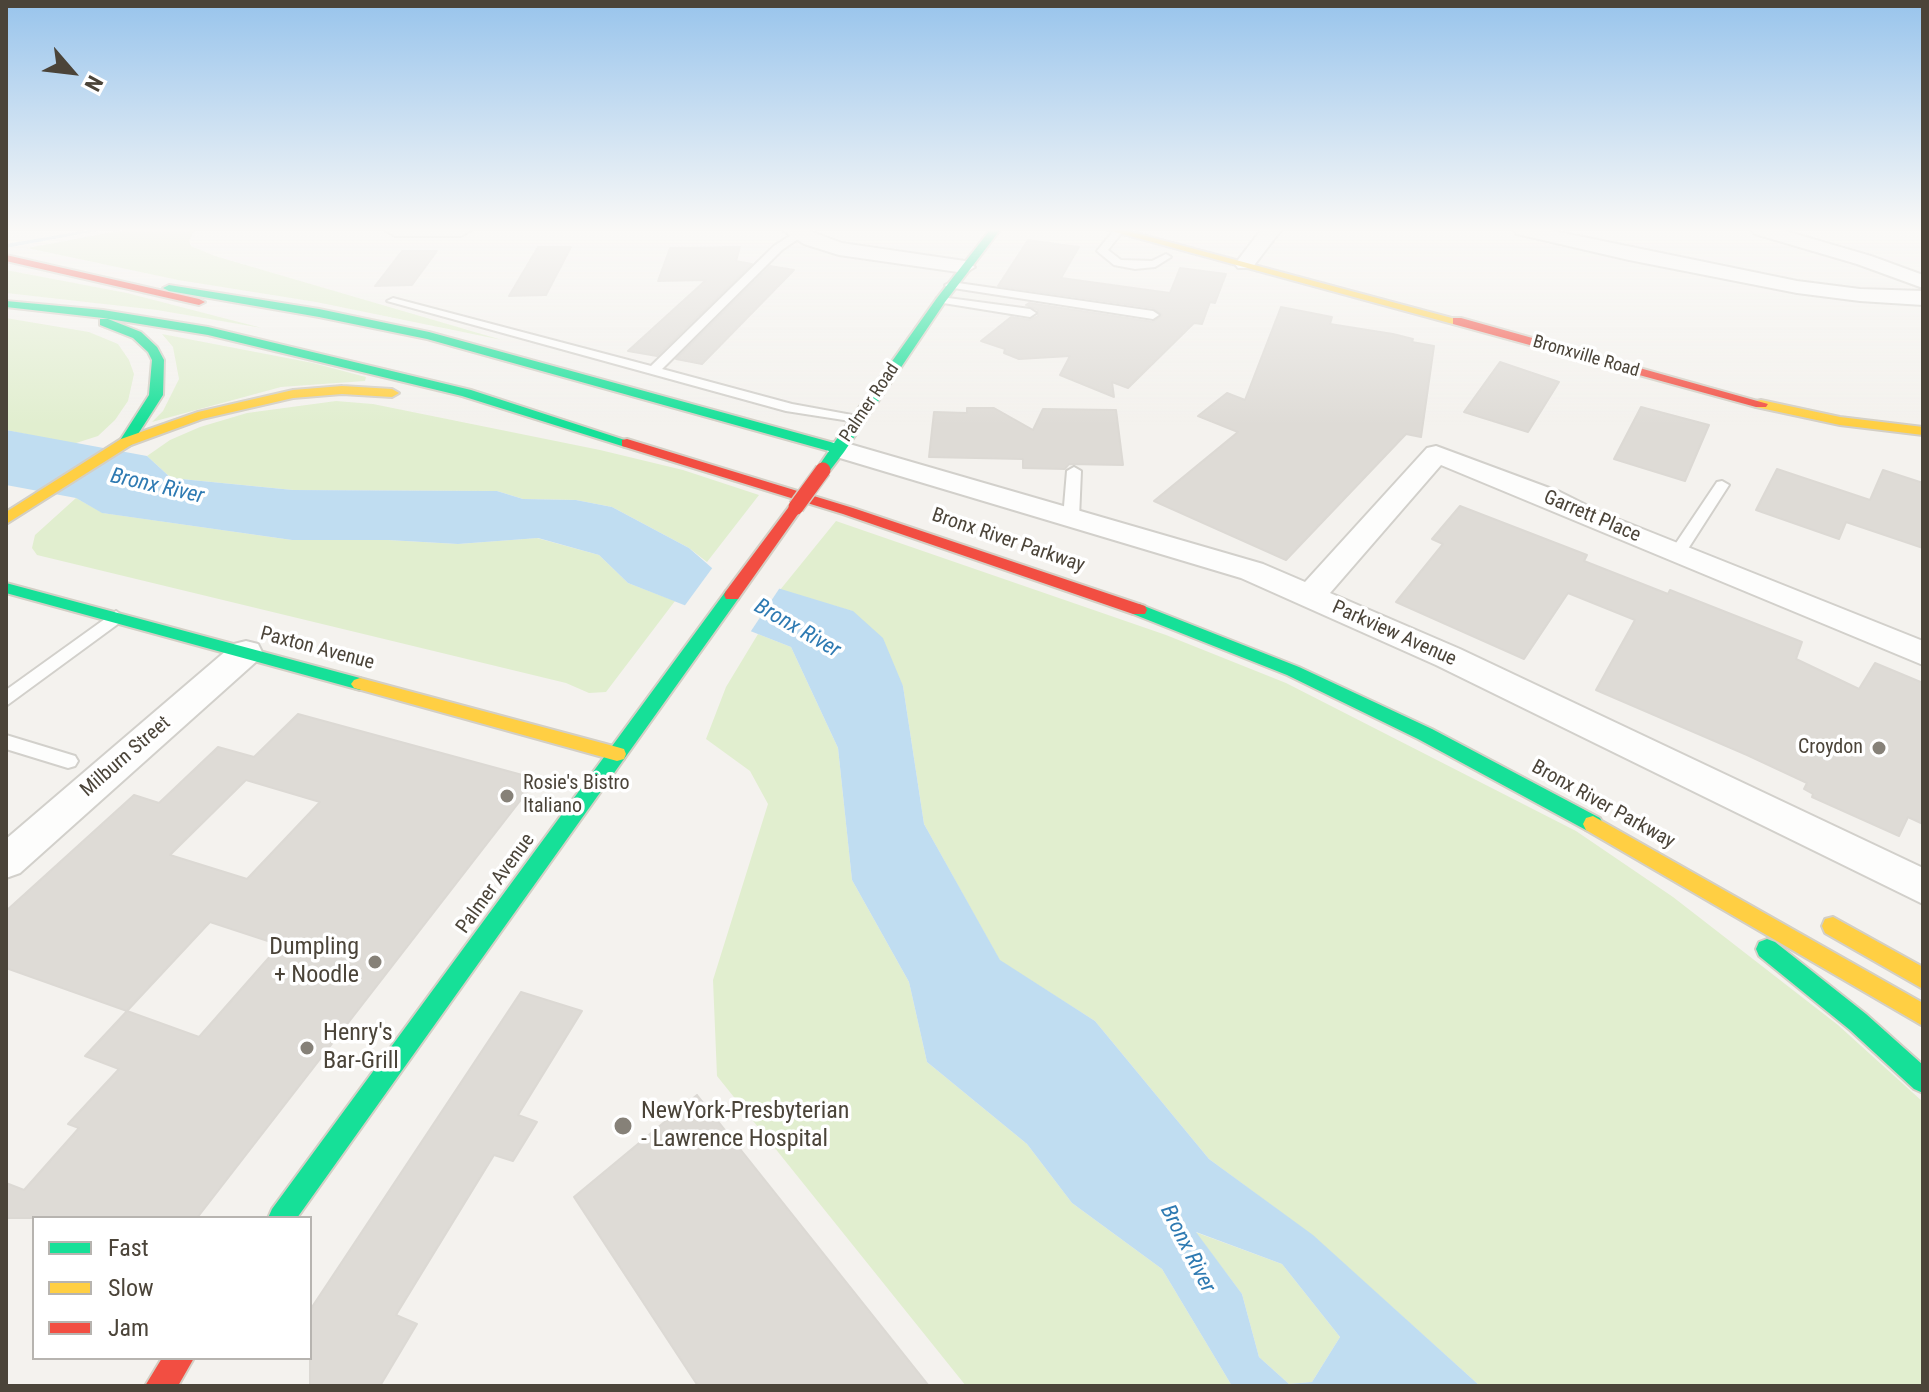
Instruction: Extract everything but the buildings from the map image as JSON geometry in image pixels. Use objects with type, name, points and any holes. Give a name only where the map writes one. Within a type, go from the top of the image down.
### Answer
[{"type":"main road","points":[[166,295],[314,331]]},
{"type":"main road","points":[[214,295],[429,336],[831,460]]},
{"type":"main road","name":"Palmer Road","points":[[746,576],[831,460],[945,295]]},
{"type":"main road","name":"Bronxville Road","points":[[1358,295],[1736,399],[1840,421],[1923,431]]},
{"type":"main road","name":"Bronx River Parkway","points":[[6,304],[171,324],[330,358],[466,393],[1019,567],[1231,646],[1425,734],[1646,853],[1923,1015]]},
{"type":"main road","points":[[64,309],[137,335],[153,350],[158,360],[156,395],[126,442]]},
{"type":"main road","points":[[6,519],[126,442],[239,404],[293,394],[342,390],[402,395],[587,429]]},
{"type":"main road","points":[[797,475],[838,487]]},
{"type":"main road","name":"Palmer Avenue","points":[[282,1216],[746,576]]},
{"type":"main road","name":"Paxton Avenue","points":[[6,588],[617,754]]},
{"type":"main road","points":[[1646,853],[1837,1005],[1923,1081]]},
{"type":"main road","points":[[1813,915],[1923,979]]},
{"type":"main road","points":[[160,1386],[179,1360]]},
{"type":"street","points":[[1860,295],[1923,298]]},
{"type":"street","name":"Garrett Place","points":[[1310,596],[1436,454],[1923,654]]},
{"type":"street","name":"Parkview Avenue","points":[[831,460],[1071,518],[1252,571],[1448,657],[1923,887]]},
{"type":"street","name":"Milburn Street","points":[[6,862],[246,652]]},
{"type":"lane","points":[[652,372],[730,295]]},
{"type":"lane","points":[[954,295],[1030,313]]},
{"type":"lane","points":[[964,295],[1153,315]]},
{"type":"lane","points":[[393,301],[791,408],[858,420]]},
{"type":"lane","points":[[497,330],[506,314]]},
{"type":"lane","points":[[1071,518],[1074,471]]},
{"type":"lane","points":[[1678,552],[1722,485]]},
{"type":"lane","points":[[6,699],[116,617]]},
{"type":"lane","points":[[6,742],[68,761]]},
{"type":"green space","points":[[23,295],[135,295],[262,328],[157,310]]},
{"type":"green space","points":[[272,295],[348,295],[502,340]]},
{"type":"green space","points":[[6,318],[89,332],[118,344],[134,374],[128,401],[115,420],[98,436],[73,444],[6,430]]},
{"type":"green space","points":[[162,334],[313,363],[366,377],[365,381],[281,387],[152,422],[163,411],[179,379],[173,347]]},
{"type":"green space","points":[[336,401],[373,404],[600,450],[683,470],[759,495],[707,562],[689,548],[612,507],[576,500],[523,499],[497,491],[293,490],[171,478],[147,456],[170,440],[200,427],[247,413]]},
{"type":"green space","points":[[76,498],[103,513],[292,540],[458,544],[537,538],[599,555],[628,583],[675,601],[606,692],[589,693],[566,683],[37,555],[32,548],[35,535]]},
{"type":"green space","points":[[836,521],[1166,635],[1286,683],[1576,831],[1673,897],[1838,1025],[1923,1102],[1923,1386],[1480,1386],[1313,1236],[1209,1159],[1095,1021],[1000,961],[924,824],[903,686],[852,611],[780,590]]},
{"type":"green space","points":[[758,634],[791,647],[838,748],[852,880],[909,982],[927,1062],[1027,1144],[1072,1203],[1162,1269],[1232,1386],[966,1386],[717,1076],[713,980],[768,804],[750,771],[706,739],[726,687]]},
{"type":"green space","points":[[1195,1232],[1282,1264],[1340,1337],[1312,1382],[1289,1384],[1259,1357],[1242,1294]]},
{"type":"water","name":"Bronx River","points":[[6,430],[147,456],[171,478],[293,490],[497,491],[523,499],[576,500],[612,507],[689,548],[712,568],[853,611],[883,638],[903,686],[924,824],[1000,960],[1095,1021],[1209,1159],[1313,1235],[1480,1386],[1232,1386],[1162,1269],[1072,1203],[1027,1144],[927,1062],[909,982],[852,880],[838,748],[791,647],[628,583],[599,555],[538,538],[458,544],[292,540],[102,513],[76,498],[6,485]],"holes":[[[1196,1232],[1282,1264],[1340,1337],[1312,1382],[1289,1384],[1259,1357],[1242,1294]]]},
{"type":"pier","points":[[713,567],[781,586],[749,634],[683,608]]},
{"type":"traffic: fast","points":[[211,295],[429,336],[839,449]]},
{"type":"traffic: fast","points":[[823,470],[945,295]]},
{"type":"traffic: fast","points":[[6,304],[103,314],[208,331],[466,393],[627,443]]},
{"type":"traffic: fast","points":[[104,322],[137,335],[153,350],[158,360],[156,395],[126,442]]},
{"type":"traffic: fast","points":[[6,588],[360,684]]},
{"type":"traffic: fast","points":[[282,1216],[732,595]]},
{"type":"traffic: fast","points":[[1139,610],[1293,671],[1425,734],[1593,824]]},
{"type":"traffic: fast","points":[[1767,949],[1858,1022],[1923,1081]]},
{"type":"traffic: slow","points":[[1359,295],[1457,321]]},
{"type":"traffic: slow","points":[[6,519],[126,442],[198,416],[293,394],[342,390],[392,393]]},
{"type":"traffic: slow","points":[[1761,404],[1840,421],[1923,431]]},
{"type":"traffic: slow","points":[[360,684],[617,754]]},
{"type":"traffic: slow","points":[[1593,824],[1923,1015]]},
{"type":"traffic: slow","points":[[1833,926],[1923,979]]},
{"type":"traffic: jam","points":[[168,295],[199,302]]},
{"type":"traffic: jam","points":[[1457,321],[1761,404]]},
{"type":"traffic: jam","points":[[627,443],[848,511],[1139,610]]},
{"type":"traffic: jam","points":[[796,507],[823,470]]},
{"type":"traffic: jam","points":[[732,595],[796,507]]},
{"type":"traffic: jam","points":[[160,1386],[179,1360]]},
{"type":"place","name":"Croydon","points":[[1879,748]]},
{"type":"place","name":"Rosie's Bistro Italiano","points":[[507,796]]},
{"type":"place","name":"Dumpling + Noodle","points":[[375,962]]},
{"type":"place","name":"Henry's Bar-Grill","points":[[307,1048]]},
{"type":"place","name":"NewYork-Presbyterian - Lawrence Hospital","points":[[623,1126]]}]
